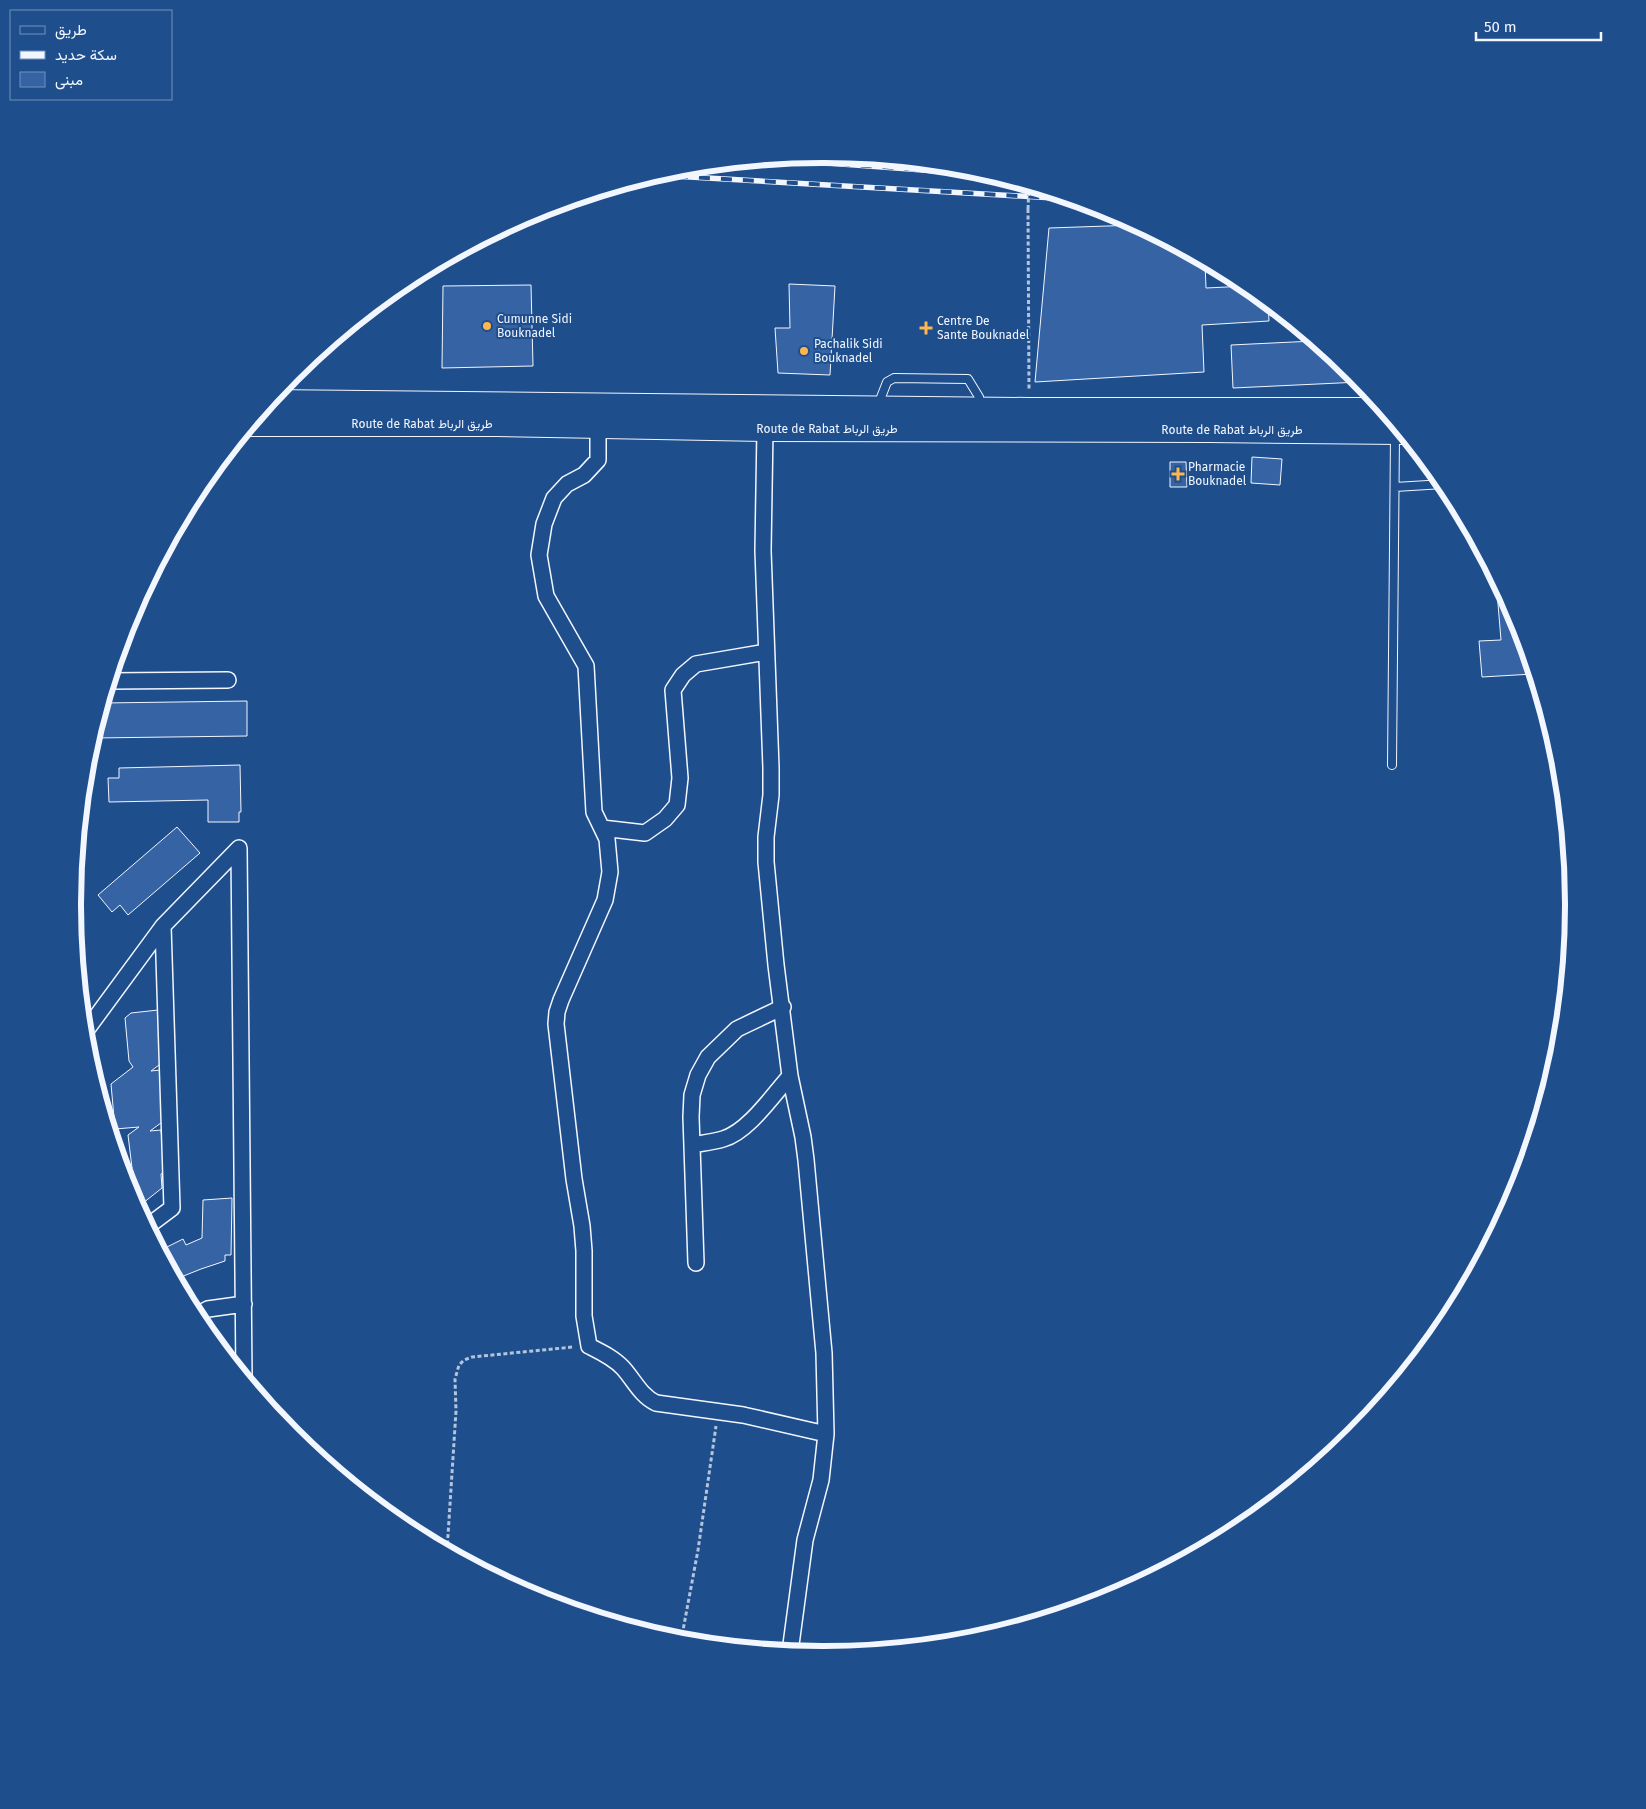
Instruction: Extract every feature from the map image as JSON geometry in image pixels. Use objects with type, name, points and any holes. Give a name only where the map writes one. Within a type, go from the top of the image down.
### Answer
[{"type":"main road","name":"Route de Rabat طريق الرباط","points":[[277,402],[637,417],[765,429],[981,420],[1210,420],[1377,410]]},
{"type":"main road","name":"Route de Rabat طريق الرباط","points":[[258,424],[598,426],[637,417],[876,408],[981,420],[1029,410],[1392,429]]},
{"type":"street","points":[[598,426],[598,460],[554,498],[544,524],[539,555],[546,596],[586,666],[594,812],[607,839],[610,864],[605,900],[561,1000],[556,1024],[574,1180],[582,1226],[584,1316],[589,1346],[617,1362],[644,1396],[656,1403],[718,1410],[826,1434]]},
{"type":"street","points":[[765,429],[763,551],[771,768],[766,862],[776,965],[790,1076],[806,1160],[824,1353],[826,1434],[821,1480],[805,1540],[791,1645]]},
{"type":"street","points":[[602,828],[645,833],[665,819],[677,805],[680,778],[672,690],[682,675],[696,664],[766,652]]},
{"type":"street","points":[[117,681],[228,680]]},
{"type":"street","points":[[92,1023],[162,926],[239,848],[244,1367]]},
{"type":"street","points":[[153,1222],[172,1208],[162,926]]},
{"type":"street","points":[[696,1263],[692,1095],[698,1075],[708,1057],[737,1029],[782,1007]]},
{"type":"street","points":[[692,1145],[725,1139],[742,1128],[754,1118],[790,1076]]},
{"type":"street","points":[[203,1312],[208,1309],[244,1304]]},
{"type":"lane","points":[[1392,765],[1397,435]]},
{"type":"lane","points":[[1395,487],[1434,485]]},
{"type":"path","points":[[1029,192],[1029,410]]},
{"type":"path","points":[[447,1544],[456,1411],[456,1379],[459,1364],[472,1357],[589,1346]]},
{"type":"path","points":[[683,1633],[698,1550],[718,1410]]},
{"type":"building","points":[[1121,226],[1151,239],[1205,269],[1206,288],[1235,288],[1268,311],[1269,321],[1202,325],[1204,372],[1035,382],[1049,228]]},
{"type":"building","name":"Pachalik Sidi Bouknadel","points":[[789,284],[835,286],[830,375],[778,373],[775,328],[790,328]]},
{"type":"building","name":"Cumunne Sidi Bouknadel","points":[[531,285],[533,366],[442,368],[443,286]]},
{"type":"building","points":[[1305,341],[1349,382],[1233,388],[1231,345]]},
{"type":"building","points":[[1252,457],[1282,459],[1280,485],[1251,483]]},
{"type":"building","name":"Pharmacie Bouknadel","points":[[1170,462],[1186,462],[1187,487],[1170,487]]},
{"type":"building","points":[[1497,597],[1527,674],[1482,677],[1479,641],[1501,640]]},
{"type":"building","points":[[247,701],[247,736],[101,738],[110,703]]},
{"type":"building","points":[[240,765],[241,812],[239,812],[239,822],[208,822],[208,800],[109,802],[108,778],[119,778],[119,768]]},
{"type":"building","points":[[177,827],[200,853],[128,915],[120,905],[112,912],[98,895]]},
{"type":"building","points":[[158,1010],[163,1062],[151,1071],[160,1070],[165,1120],[150,1131],[161,1130],[165,1171],[161,1174],[162,1188],[144,1202],[131,1169],[128,1135],[139,1127],[117,1129],[111,1084],[133,1067],[129,1061],[125,1018],[131,1013]]},
{"type":"building","points":[[232,1198],[231,1255],[225,1255],[225,1261],[182,1277],[166,1248],[183,1239],[186,1245],[202,1238],[203,1200]]},
{"type":"railway","points":[[829,163],[928,170]]},
{"type":"railway","points":[[681,176],[1046,198]]},
{"type":"place","name":"Cumunne Sidi Bouknadel","points":[[487,326]]},
{"type":"place","name":"Centre De Sante Bouknadel","points":[[926,328]]},
{"type":"place","name":"Pachalik Sidi Bouknadel","points":[[804,351]]},
{"type":"place","name":"Pharmacie Bouknadel","points":[[1178,474]]}]
